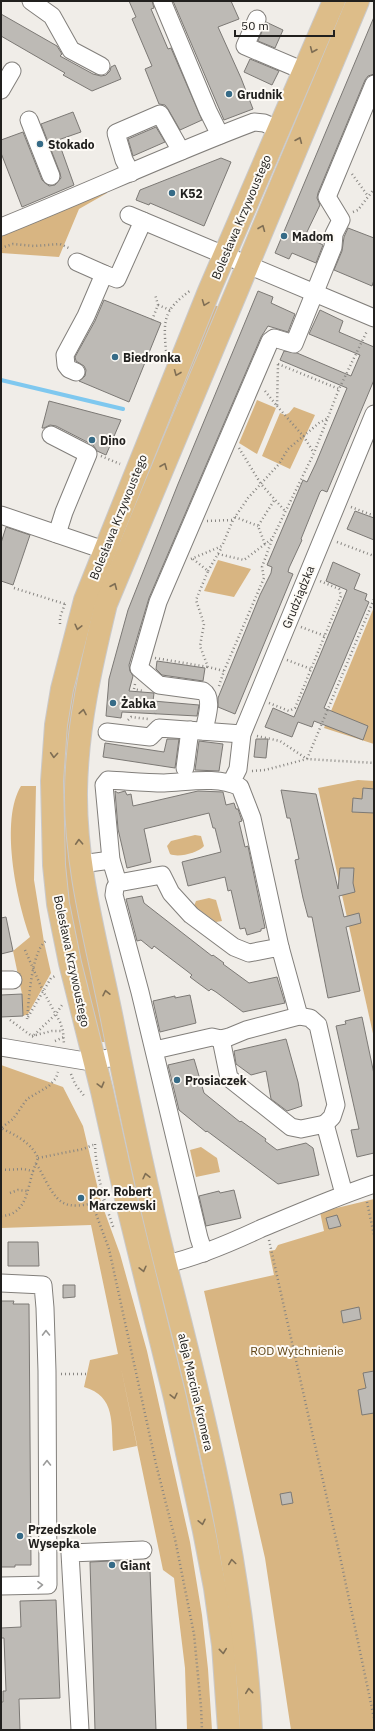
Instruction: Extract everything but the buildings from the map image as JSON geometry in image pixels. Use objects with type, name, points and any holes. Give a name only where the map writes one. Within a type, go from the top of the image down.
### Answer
[{"type":"main road","name":"Bolesława Krzywoustego","points":[[94,1061],[70,963],[58,904],[54,865],[52,781],[56,725],[62,690],[85,600],[104,550],[225,254],[334,1]]},
{"type":"main road","name":"Bolesława Krzywoustego","points":[[119,1057],[79,856],[76,792],[81,722],[91,667],[106,604],[358,1]]},
{"type":"main road","name":"aleja Marcina Kromera","points":[[119,1057],[213,1462],[230,1550],[242,1629],[250,1704],[251,1730]]},
{"type":"main road","name":"aleja Marcina Kromera","points":[[94,1061],[175,1398],[204,1531],[215,1588],[223,1646],[229,1730]]},
{"type":"street","points":[[31,1],[52,16],[71,50],[101,66]]},
{"type":"street","points":[[162,1],[208,111],[220,135]]},
{"type":"street","points":[[257,19],[245,46],[304,71]]},
{"type":"street","points":[[1,90],[12,71]]},
{"type":"street","points":[[184,768],[209,700],[207,694],[203,691],[159,685],[139,668],[142,656],[158,602],[186,558],[192,522],[229,434],[270,361],[270,341],[274,338],[294,344],[333,247],[334,234],[341,220],[327,198],[374,84]]},
{"type":"street","points":[[131,173],[124,160],[116,133],[160,114],[181,151]]},
{"type":"street","points":[[29,120],[51,176]]},
{"type":"street","points":[[1,227],[254,122],[264,123],[278,128]]},
{"type":"street","points":[[75,256],[104,274],[117,279],[136,218],[314,292],[371,323]]},
{"type":"street","points":[[76,372],[69,369],[66,365],[65,356],[86,316],[104,274]]},
{"type":"street","name":"Grudziądzka","points":[[235,777],[242,734],[374,414]]},
{"type":"street","points":[[51,435],[88,454],[64,512],[57,534]]},
{"type":"street","points":[[1,515],[104,550]]},
{"type":"street","points":[[108,732],[150,737],[159,728],[242,734]]},
{"type":"street","points":[[204,1253],[199,1238],[155,1050],[114,895],[115,888],[118,883],[111,860],[104,785],[108,780],[162,783],[235,777],[252,818],[280,947],[299,1016]]},
{"type":"street","points":[[81,864],[111,860]]},
{"type":"street","points":[[118,883],[162,875],[171,893],[191,915],[234,947],[248,953],[280,947]]},
{"type":"street","points":[[155,1050],[212,1038],[221,1039],[246,1030],[299,1016],[310,1018],[318,1025],[336,1105],[332,1117],[325,1124],[300,1129],[291,1127],[229,1078],[221,1039]]},
{"type":"street","points":[[1,1046],[72,1059],[94,1061],[119,1057]]},
{"type":"street","points":[[325,1124],[344,1194]]},
{"type":"street","points":[[166,1264],[183,1261],[204,1253],[344,1194],[374,1184]]},
{"type":"street","points":[[1,1283],[42,1285],[46,1308],[48,1585],[1,1586]]},
{"type":"street","points":[[80,1730],[70,1553],[143,1550]]},
{"type":"path","points":[[342,161],[368,196]]},
{"type":"path","points":[[341,220],[358,210],[374,189]]},
{"type":"path","points":[[1,248],[13,244],[34,246],[60,244],[75,256]]},
{"type":"path","points":[[170,355],[167,354],[164,324],[174,304],[192,289]]},
{"type":"path","points":[[152,320],[158,306],[155,294]]},
{"type":"path","points":[[158,306],[170,310]]},
{"type":"path","points":[[218,690],[224,671],[264,578],[262,567],[273,537],[314,453],[339,389],[371,323]]},
{"type":"path","points":[[270,361],[339,389]]},
{"type":"path","points":[[270,361],[277,406]]},
{"type":"path","points":[[260,385],[304,437],[314,453]]},
{"type":"path","points":[[208,667],[200,646],[204,624],[196,600],[208,571],[222,546],[233,520],[248,498],[279,464],[288,449],[319,423],[328,418]]},
{"type":"path","points":[[229,434],[242,452],[261,484],[286,512]]},
{"type":"path","points":[[104,458],[120,464]]},
{"type":"path","points":[[258,526],[275,499]]},
{"type":"path","points":[[349,506],[372,515],[374,514]]},
{"type":"path","points":[[235,517],[258,526],[265,544]]},
{"type":"path","points":[[192,522],[233,520]]},
{"type":"path","points":[[218,554],[244,560],[273,537]]},
{"type":"path","points":[[323,537],[374,556]]},
{"type":"path","points":[[186,558],[222,546]]},
{"type":"path","points":[[186,558],[208,571]]},
{"type":"path","points":[[267,702],[289,711],[295,708],[311,670],[341,596],[339,589],[318,580]]},
{"type":"path","points":[[14,588],[65,604]]},
{"type":"path","points":[[307,759],[374,599]]},
{"type":"path","points":[[299,626],[325,636]]},
{"type":"path","points":[[142,656],[224,671]]},
{"type":"path","points":[[285,659],[311,670]]},
{"type":"path","points":[[242,734],[280,741],[307,759]]},
{"type":"path","points":[[235,777],[249,771],[265,770],[307,759],[374,763]]},
{"type":"path","points":[[48,940],[42,943],[39,950],[34,971],[28,1018],[51,978],[55,976]]},
{"type":"path","points":[[25,950],[43,992],[56,1014],[63,1031],[64,1042]]},
{"type":"path","points":[[32,1036],[56,1014],[62,1005]]},
{"type":"path","points":[[10,1020],[37,1040]]},
{"type":"path","points":[[32,1036],[52,1031],[63,1031]]},
{"type":"path","points":[[54,1042],[64,1037]]},
{"type":"path","points":[[1,1216],[12,1214],[19,1210],[38,1158],[35,1151],[28,1144],[1,1128],[18,1113],[27,1099],[49,1086],[56,1078],[58,1072]]},
{"type":"path","points":[[72,1076],[75,1084],[86,1098]]},
{"type":"path","points":[[95,1141],[97,1165],[105,1201],[115,1230]]},
{"type":"path","points":[[38,1158],[93,1145]]},
{"type":"path","points":[[36,1164],[54,1196],[60,1202],[72,1205],[92,1204],[111,1200]]},
{"type":"path","points":[[1,1170],[23,1169],[33,1171]]},
{"type":"path","points":[[10,1193],[18,1190],[27,1191]]},
{"type":"path","points":[[366,1201],[374,1235]]},
{"type":"path","points":[[92,1204],[112,1262],[156,1464],[175,1539],[194,1634],[202,1730]]},
{"type":"path","points":[[272,1250],[374,1718]]},
{"type":"path","points":[[47,1371],[59,1374],[87,1374]]},
{"type":"path","points":[[370,1698],[374,1697]]},
{"type":"green space","points":[[106,189],[107,193],[79,209],[59,257],[1,253],[1,236]]},
{"type":"green space","points":[[212,304],[222,308],[75,715],[106,1042],[101,1042],[94,1024],[67,898],[61,848],[63,738],[83,631]]},
{"type":"green space","points":[[257,400],[276,408],[257,454],[239,443]]},
{"type":"green space","points":[[294,407],[315,415],[290,469],[262,456],[280,413],[285,415]]},
{"type":"green space","points":[[218,560],[251,569],[234,597],[204,591]]},
{"type":"green space","points":[[374,607],[374,744],[324,728]]},
{"type":"green space","points":[[358,780],[374,781],[374,1038],[318,788]]},
{"type":"green space","points":[[21,786],[36,786],[34,880],[44,942],[51,973],[28,1014],[23,1016],[22,994],[13,951],[30,937],[15,881],[11,839],[15,801]]},
{"type":"green space","points":[[195,835],[201,836],[204,846],[201,849],[193,853],[183,855],[170,854],[167,846],[171,841]]},
{"type":"green space","points":[[209,898],[216,900],[222,921],[216,922],[194,906],[196,901]]},
{"type":"green space","points":[[1,1065],[63,1087],[83,1126],[101,1202],[120,1254],[147,1351],[190,1542],[202,1615],[208,1669],[212,1730],[187,1730],[185,1668],[174,1578],[163,1570],[120,1363],[137,1446],[113,1451],[110,1412],[107,1404],[102,1397],[94,1391],[84,1387],[90,1360],[118,1354],[91,1225],[1,1228]]},
{"type":"green space","points":[[201,1147],[217,1158],[220,1172],[196,1177],[190,1150]]},
{"type":"green space","name":"ROD Wytchnienie","points":[[374,1199],[374,1730],[291,1730],[265,1558],[204,1291],[274,1275],[269,1251],[275,1250],[278,1245],[324,1231],[320,1212]]},
{"type":"waterway","points":[[1,380],[123,409]]},
{"type":"place","name":"Grudnik","points":[[229,94]]},
{"type":"place","name":"Stokado","points":[[40,144]]},
{"type":"place","name":"K52","points":[[172,193]]},
{"type":"place","name":"Madom","points":[[284,236]]},
{"type":"place","name":"Biedronka","points":[[115,357]]},
{"type":"place","name":"Dino","points":[[92,440]]},
{"type":"place","name":"Żabka","points":[[113,703]]},
{"type":"place","name":"Prosiaczek","points":[[177,1080]]},
{"type":"place","name":"por. Robert Marczewski","points":[[81,1198]]},
{"type":"place","name":"Przedszkole Wysepka","points":[[20,1536]]},
{"type":"place","name":"Giant","points":[[112,1565]]}]
